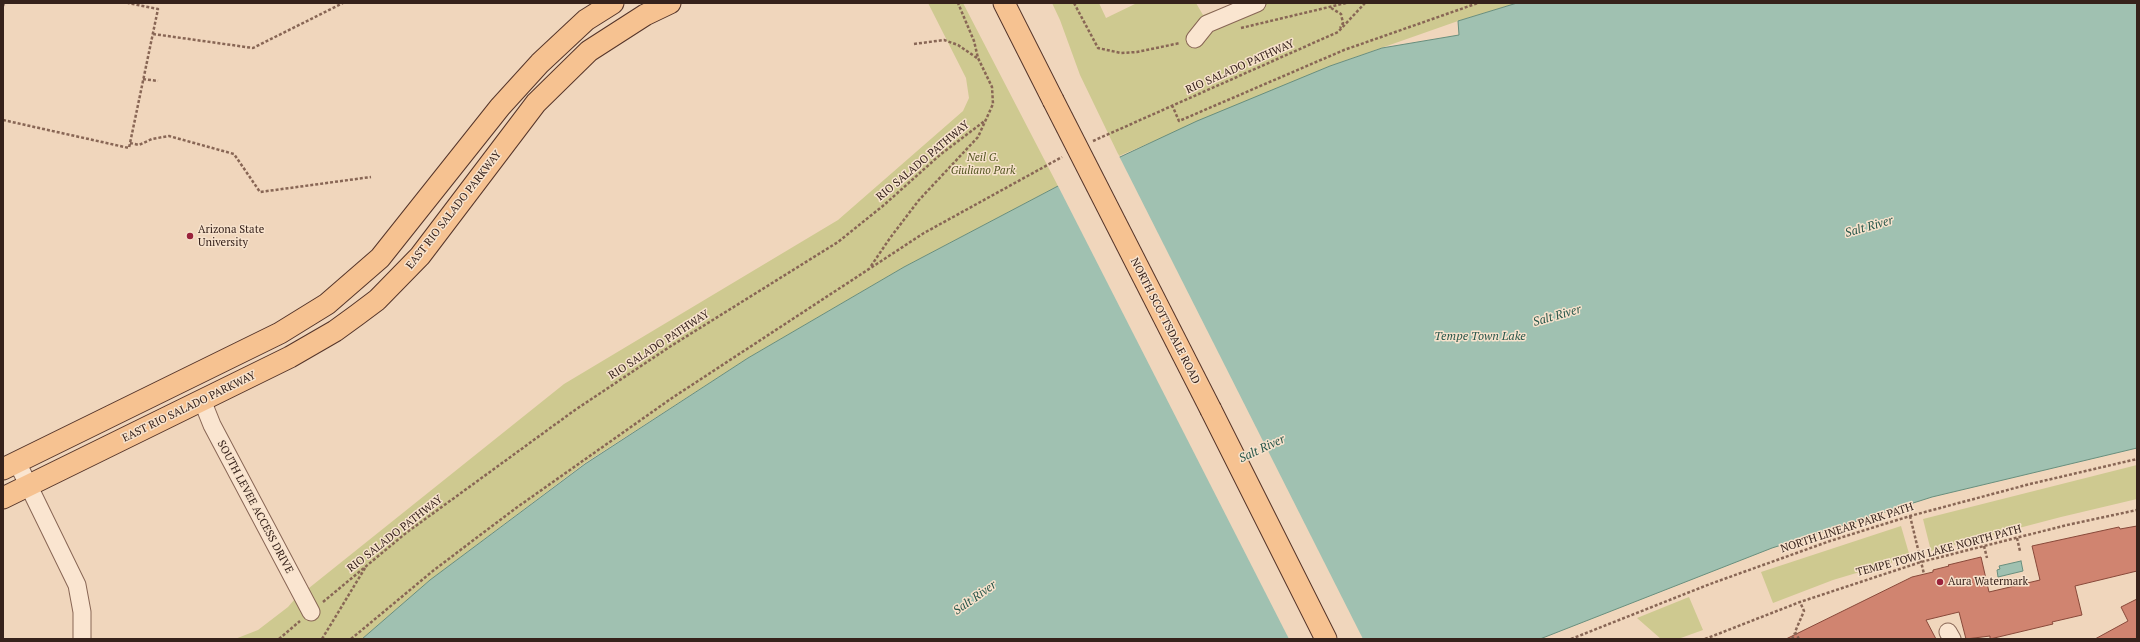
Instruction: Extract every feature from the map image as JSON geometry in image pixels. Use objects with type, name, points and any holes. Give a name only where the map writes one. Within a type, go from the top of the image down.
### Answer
[{"type":"main road","points":[[10,466],[280,333],[327,304],[380,258],[500,107],[540,63],[586,20],[613,3]]},
{"type":"main road","name":"EAST RIO SALADO PARKWAY","points":[[3,498],[290,357],[335,331],[377,300],[420,256],[536,103],[589,51],[644,15],[670,3]]},
{"type":"main road","name":"NORTH SCOTTSDALE ROAD","points":[[1004,3],[1326,639]]},
{"type":"street","points":[[1195,39],[1207,24],[1256,3]]},
{"type":"street","name":"SOUTH LEVEE ACCESS DRIVE","points":[[202,400],[212,425],[311,612]]},
{"type":"street","points":[[10,466],[29,486],[77,585],[82,612],[82,639]]},
{"type":"path","points":[[3,120],[129,148],[158,9],[128,3]]},
{"type":"path","points":[[153,34],[253,48],[343,3]]},
{"type":"path","points":[[958,3],[974,40],[978,58],[992,87],[994,97],[993,104],[986,120]]},
{"type":"path","name":"RIO SALADO PATHWAY","points":[[1092,141],[1338,32],[1365,3]]},
{"type":"path","points":[[1172,106],[1179,121],[1344,50],[1478,3]]},
{"type":"path","points":[[1329,8],[1339,12],[1343,17],[1343,23],[1338,32]]},
{"type":"path","points":[[914,44],[944,40],[958,45],[978,58]]},
{"type":"path","points":[[143,79],[158,81]]},
{"type":"path","name":"RIO SALADO PATHWAY","points":[[870,268],[890,238],[920,200],[978,137],[986,120]]},
{"type":"path","name":"RIO SALADO PATHWAY","points":[[279,639],[366,566],[479,479],[575,410],[671,346],[838,242],[884,205],[941,154],[986,120]]},
{"type":"path","points":[[130,143],[139,145],[152,139],[169,136],[234,154],[260,192],[371,177]]},
{"type":"path","points":[[351,639],[434,570],[516,508],[672,398],[924,233],[1065,155]]},
{"type":"path","name":"NORTH LINEAR PARK PATH","points":[[1571,639],[1710,584],[1830,541],[1910,516],[2030,484],[2137,459]]},
{"type":"path","name":"TEMPE TOWN LAKE NORTH PATH","points":[[1705,639],[1800,602],[1922,562],[2137,510]]},
{"type":"path","points":[[1910,516],[1924,574]]},
{"type":"path","points":[[2017,538],[2020,550]]},
{"type":"path","points":[[1984,546],[1987,558]]},
{"type":"path","points":[[322,639],[366,566]]},
{"type":"path","points":[[1792,639],[1804,611],[1800,602]]},
{"type":"path","points":[[1795,632],[1799,639]]},
{"type":"green space","name":"Neil G. Giuliano Park","points":[[928,3],[963,3],[1058,186],[904,267],[748,358],[585,463],[430,580],[362,639],[235,639],[258,630],[288,607],[294,600],[564,384],[838,220],[963,111],[969,98],[966,78]]},
{"type":"green space","points":[[1052,3],[1099,3],[1106,18],[1137,3],[1196,3],[1203,15],[1235,3],[1517,3],[1458,21],[1330,66],[1119,156],[1080,75],[1060,20]]},
{"type":"green space","points":[[2137,465],[2137,499],[1931,551],[1923,519]]},
{"type":"green space","points":[[1901,526],[1910,557],[1833,580],[1773,603],[1761,572]]},
{"type":"green space","points":[[1689,597],[1703,630],[1678,639],[1661,639],[1637,618]]},
{"type":"water","name":"Tempe Town Lake","points":[[1517,3],[2137,3],[2137,448],[1932,497],[1772,548],[1540,639],[362,639],[430,580],[585,464],[748,358],[904,267],[1058,186],[1197,121],[1330,66],[1382,48],[1459,35],[1458,21]]},
{"type":"water","points":[[2021,561],[2023,571],[1998,577],[1997,570],[2000,569],[1999,566]]},
{"type":"pier","points":[[1118,154],[1363,639],[1289,639],[1057,184]]},
{"type":"building","name":"Aura Watermark","points":[[2137,526],[2137,571],[2075,586],[2082,615],[2052,622],[2053,624],[1990,639],[1990,636],[1966,639],[1959,612],[1926,620],[1936,639],[1786,639],[1912,577],[1933,572],[1933,570],[1949,566],[1948,565],[1981,557],[1989,592],[2040,580],[2032,546],[2119,527],[2120,529]]},
{"type":"building","points":[[2137,599],[2137,639],[2095,639],[2128,621],[2121,607]]},
{"type":"place","name":"Arizona State University","points":[[190,236]]},
{"type":"place","name":"Aura Watermark","points":[[1940,582]]},
{"type":"water label","name":"Salt River","points":[[1869,227]]},
{"type":"water label","name":"Salt River","points":[[1557,316]]},
{"type":"water label","name":"Salt River","points":[[1262,449]]},
{"type":"water label","name":"Salt River","points":[[975,598]]}]
